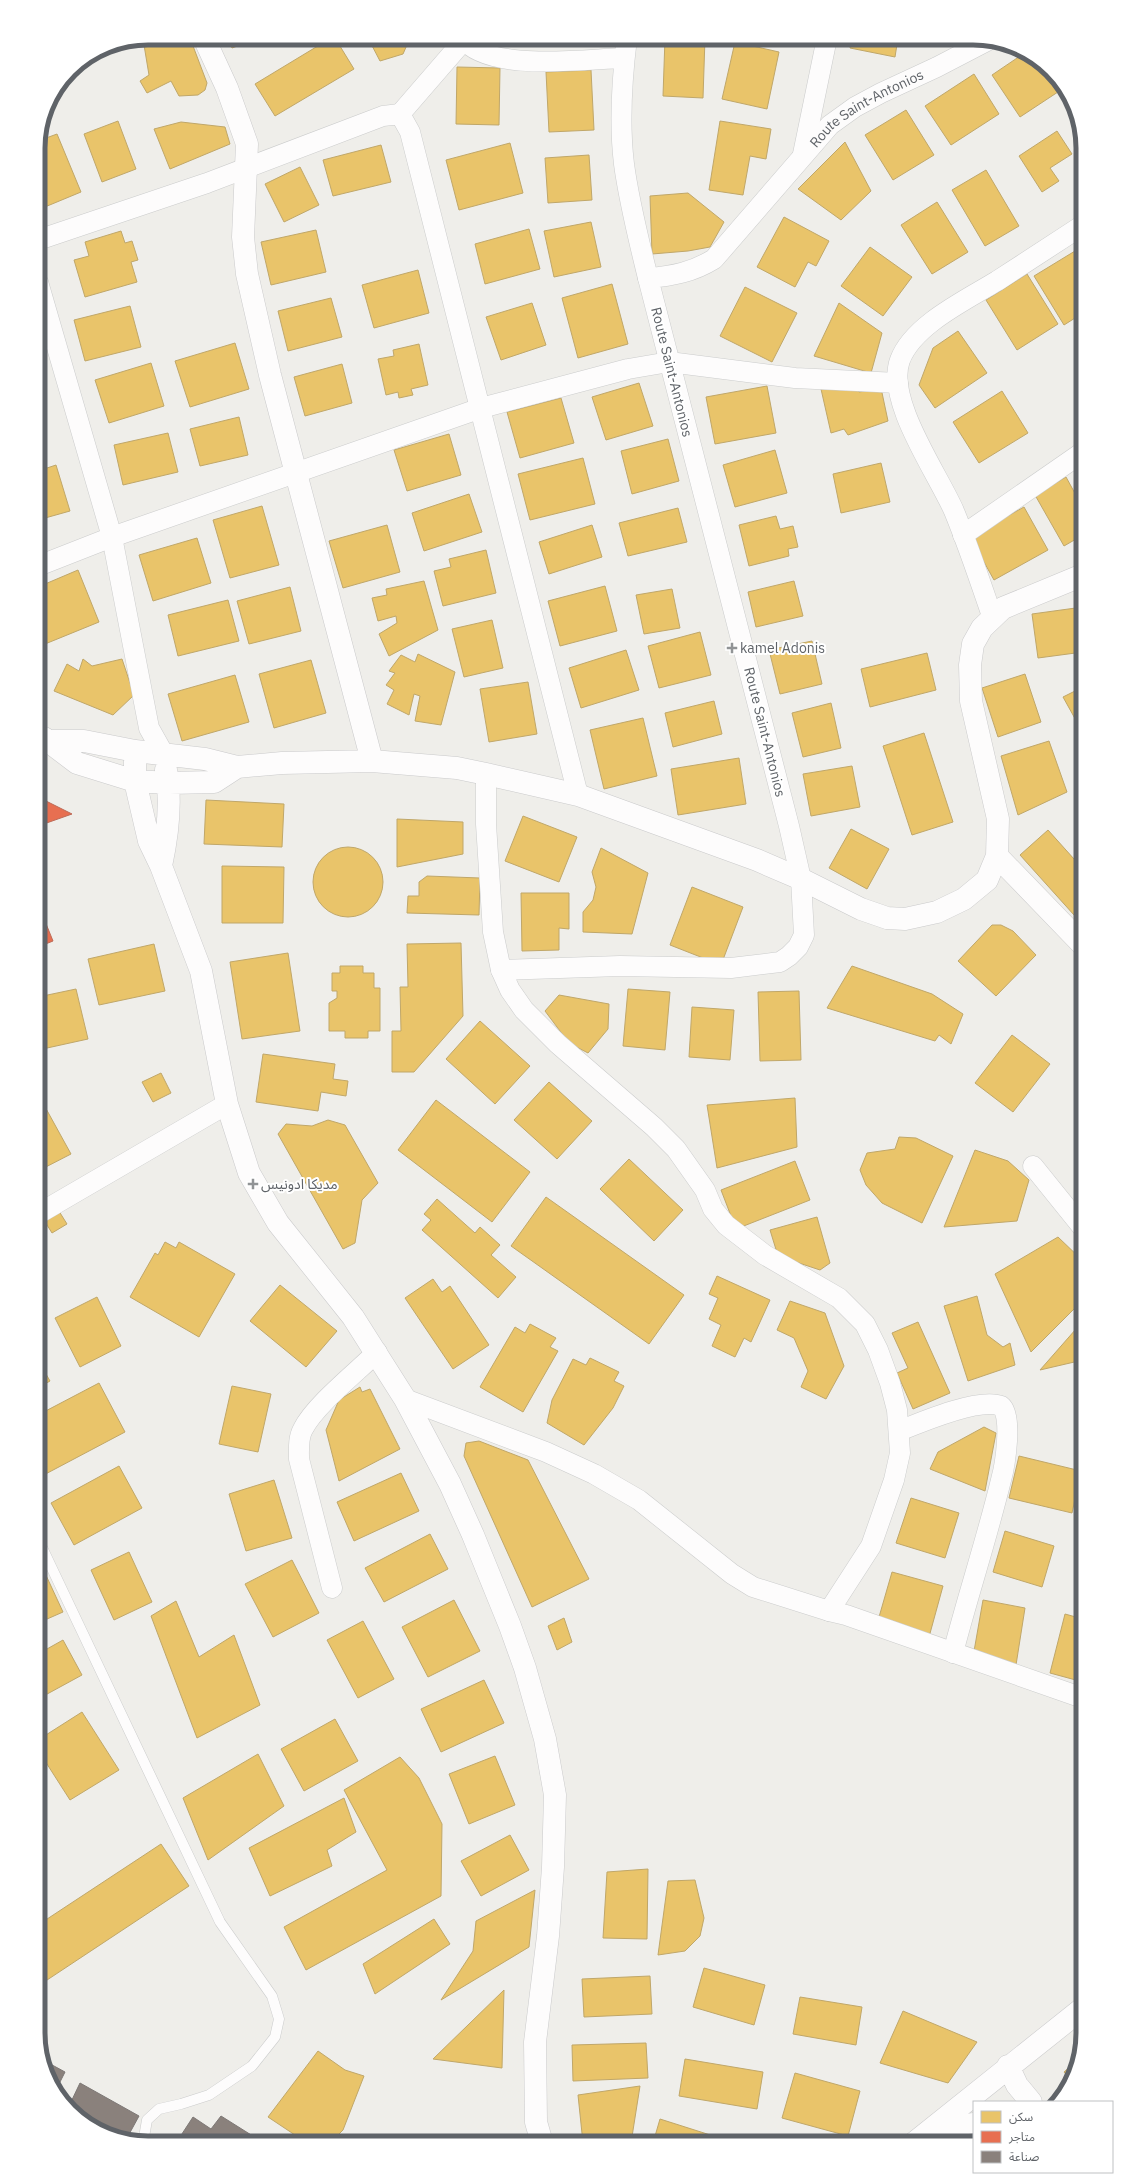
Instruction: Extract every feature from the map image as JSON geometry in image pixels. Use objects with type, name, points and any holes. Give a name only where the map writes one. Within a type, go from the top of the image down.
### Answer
[{"type":"main road","points":[[207,45],[244,132],[247,144],[243,237],[247,274],[270,375],[297,472],[372,761]]},
{"type":"main road","points":[[45,738],[84,741],[135,751],[205,759],[237,767],[282,763],[372,761],[457,768],[486,774],[578,795],[710,842],[801,879],[861,909],[887,918],[905,919],[936,912],[964,898],[987,880],[997,856],[998,819],[971,701],[970,665],[973,644],[992,616],[1003,608],[1076,578]]},
{"type":"main road","points":[[45,739],[77,763],[135,781],[168,783],[214,782],[237,767]]},
{"type":"main road","points":[[135,751],[135,781],[149,841],[161,866],[201,971],[227,1104],[250,1173],[263,1200],[290,1239],[353,1317],[377,1352],[405,1399],[450,1484],[494,1584],[525,1668],[545,1739],[555,1795],[554,1867],[536,2042],[536,2122],[540,2136]]},
{"type":"main road","points":[[161,866],[168,836],[168,783],[163,753]]},
{"type":"main road","points":[[997,856],[1076,938]]},
{"type":"main road","points":[[923,2136],[1008,2066],[1076,2013]]},
{"type":"main road","points":[[1008,2066],[1017,2085],[1030,2101]]},
{"type":"street","points":[[45,238],[247,169],[384,116],[400,114],[458,45]]},
{"type":"street","points":[[471,45],[485,55],[500,59],[550,61],[624,58]]},
{"type":"street","points":[[626,45],[624,58],[624,163],[636,231],[648,278]]},
{"type":"street","points":[[803,154],[826,45]]},
{"type":"street","name":"Route Saint-Antonios","points":[[501,970],[620,966],[731,968],[780,962],[798,947],[804,935],[801,879],[750,672],[729,598],[648,278],[684,273],[699,268],[714,258],[738,233],[803,154],[830,125],[855,107],[979,45]]},
{"type":"street","points":[[400,114],[410,132],[452,306],[481,408],[500,492],[578,795]]},
{"type":"street","points":[[992,616],[954,511],[906,416],[898,383],[900,361],[911,343],[924,329],[954,307],[1076,229]]},
{"type":"street","points":[[45,306],[112,537],[149,728],[163,753]]},
{"type":"street","points":[[45,563],[112,537],[481,408],[587,379],[669,362],[795,378],[898,383]]},
{"type":"street","points":[[963,536],[1076,457]]},
{"type":"street","points":[[135,751],[149,728]]},
{"type":"street","points":[[486,774],[486,824],[493,924],[501,970],[510,990],[524,1010],[558,1044],[654,1127],[676,1149],[705,1190],[713,1209],[726,1225],[765,1255],[839,1298],[865,1324],[878,1350],[890,1383],[899,1431],[900,1453],[894,1480],[871,1546],[829,1611]]},
{"type":"street","points":[[45,1210],[227,1104]]},
{"type":"street","points":[[1033,1166],[1076,1219]]},
{"type":"street","points":[[332,1588],[300,1465],[298,1441],[303,1428],[314,1413],[377,1352]]},
{"type":"street","points":[[405,1399],[546,1452],[594,1474],[640,1500],[737,1577],[753,1587],[777,1596],[846,1615],[1076,1696]]},
{"type":"street","points":[[899,1431],[933,1418],[985,1404],[1001,1406],[1006,1414],[1006,1445],[1001,1479],[953,1653]]},
{"type":"street","points":[[933,2128],[973,2123]]},
{"type":"lane","points":[[45,1554],[220,1922],[272,1996],[279,2019],[275,2037],[252,2066],[209,2095],[182,2104],[159,2109],[147,2120],[144,2136]]},
{"type":"building: سكن","points":[[144,45],[193,45],[207,83],[205,90],[198,95],[179,96],[171,81],[147,93],[140,81],[149,75]]},
{"type":"building: سكن","points":[[231,45],[240,45],[232,48]]},
{"type":"building: سكن","points":[[319,45],[339,45],[354,69],[275,116],[255,84]]},
{"type":"building: سكن","points":[[372,45],[407,45],[403,54],[380,61]]},
{"type":"building: سكن","points":[[665,45],[705,45],[703,98],[663,96]]},
{"type":"building: سكن","points":[[734,45],[748,45],[779,52],[767,109],[722,99]]},
{"type":"building: سكن","points":[[851,45],[897,45],[895,57],[850,48]]},
{"type":"building: سكن","points":[[1019,57],[1036,66],[1055,85],[1059,91],[1020,117],[992,75]]},
{"type":"building: سكن","points":[[457,67],[500,68],[499,125],[456,124]]},
{"type":"building: سكن","points":[[591,70],[594,130],[549,132],[546,72]]},
{"type":"building: سكن","points":[[974,74],[999,114],[951,145],[925,106]]},
{"type":"building: سكن","points":[[906,110],[934,155],[893,180],[865,135]]},
{"type":"building: سكن","points":[[118,121],[136,169],[102,182],[84,134]]},
{"type":"building: سكن","points":[[720,121],[771,129],[766,159],[750,156],[743,195],[709,190]]},
{"type":"building: سكن","points":[[181,122],[225,127],[230,144],[170,169],[154,129]]},
{"type":"building: سكن","points":[[1057,131],[1072,154],[1050,168],[1059,181],[1042,192],[1019,156]]},
{"type":"building: سكن","points":[[57,134],[81,192],[45,207],[45,141],[45,138]]},
{"type":"building: سكن","points":[[845,142],[871,191],[841,220],[798,189]]},
{"type":"building: سكن","points":[[510,143],[523,193],[459,210],[446,160]]},
{"type":"building: سكن","points":[[381,145],[391,182],[333,196],[323,160]]},
{"type":"building: سكن","points":[[589,155],[592,200],[548,203],[545,158]]},
{"type":"building: سكن","points":[[300,167],[319,205],[284,222],[265,184]]},
{"type":"building: سكن","points":[[986,170],[1019,226],[985,246],[952,190]]},
{"type":"building: سكن","points":[[688,193],[724,222],[710,247],[688,251],[652,254],[650,196]]},
{"type":"building: سكن","points":[[937,202],[968,252],[932,274],[901,225]]},
{"type":"building: سكن","points":[[784,217],[829,241],[816,266],[808,262],[795,287],[757,267]]},
{"type":"building: سكن","points":[[591,222],[601,267],[554,277],[544,231]]},
{"type":"building: سكن","points":[[529,229],[540,269],[485,284],[475,244]]},
{"type":"building: سكن","points":[[316,230],[326,272],[271,285],[261,242]]},
{"type":"building: سكن","points":[[121,231],[125,243],[132,241],[138,260],[131,262],[137,282],[85,297],[74,260],[89,256],[85,242]]},
{"type":"building: سكن","points":[[870,247],[912,277],[883,316],[841,286]]},
{"type":"building: سكن","points":[[1075,251],[1076,317],[1064,325],[1034,276]]},
{"type":"building: سكن","points":[[418,270],[429,313],[374,328],[362,285]]},
{"type":"building: سكن","points":[[1027,274],[1058,324],[1017,350],[986,300]]},
{"type":"building: سكن","points":[[612,284],[628,344],[578,358],[562,298]]},
{"type":"building: سكن","points":[[745,287],[797,313],[772,362],[720,336]]},
{"type":"building: سكن","points":[[331,298],[342,337],[288,351],[278,311]]},
{"type":"building: سكن","points":[[532,303],[546,345],[501,360],[486,317]]},
{"type":"building: سكن","points":[[839,303],[882,333],[871,373],[814,356]]},
{"type":"building: سكن","points":[[130,306],[141,347],[85,361],[74,320]]},
{"type":"building: سكن","points":[[958,331],[987,373],[935,408],[919,385],[933,348]]},
{"type":"building: سكن","points":[[235,343],[249,389],[190,407],[175,361]]},
{"type":"building: سكن","points":[[419,344],[428,385],[411,389],[413,395],[399,398],[398,392],[386,395],[378,359],[394,356],[393,350]]},
{"type":"building: سكن","points":[[151,363],[164,406],[109,423],[95,380]]},
{"type":"building: سكن","points":[[342,364],[352,403],[305,416],[294,377]]},
{"type":"building: سكن","points":[[639,383],[653,426],[606,440],[592,397]]},
{"type":"building: سكن","points":[[857,384],[859,392],[881,388],[888,421],[848,435],[844,429],[831,433],[821,389]]},
{"type":"building: سكن","points":[[767,386],[776,433],[715,444],[706,397]]},
{"type":"building: سكن","points":[[1002,391],[1028,433],[979,463],[953,422]]},
{"type":"building: سكن","points":[[561,398],[574,443],[520,458],[507,412]]},
{"type":"building: سكن","points":[[239,417],[248,455],[200,466],[190,429]]},
{"type":"building: سكن","points":[[168,433],[178,472],[123,485],[114,445]]},
{"type":"building: سكن","points":[[449,434],[461,475],[407,491],[394,450]]},
{"type":"building: سكن","points":[[668,439],[679,481],[632,494],[621,451]]},
{"type":"building: سكن","points":[[775,450],[787,493],[735,507],[723,465]]},
{"type":"building: سكن","points":[[583,458],[595,504],[530,520],[518,474]]},
{"type":"building: سكن","points":[[881,463],[890,502],[841,513],[833,474]]},
{"type":"building: سكن","points":[[56,465],[70,511],[45,518],[45,469]]},
{"type":"building: سكن","points":[[1066,477],[1076,495],[1076,539],[1064,546],[1035,495]]},
{"type":"building: سكن","points":[[469,494],[482,532],[424,551],[412,513]]},
{"type":"building: سكن","points":[[262,506],[279,565],[230,578],[213,520]]},
{"type":"building: سكن","points":[[1024,507],[1048,550],[994,580],[970,537]]},
{"type":"building: سكن","points":[[678,508],[687,542],[628,556],[619,523]]},
{"type":"building: سكن","points":[[776,516],[780,529],[793,526],[798,547],[788,549],[789,556],[749,566],[739,525]]},
{"type":"building: سكن","points":[[387,525],[400,572],[343,588],[329,541]]},
{"type":"building: سكن","points":[[592,525],[602,557],[549,574],[539,542]]},
{"type":"building: سكن","points":[[197,538],[211,583],[153,601],[139,555]]},
{"type":"building: سكن","points":[[486,550],[496,593],[443,606],[434,571],[451,567],[449,559]]},
{"type":"building: سكن","points":[[78,570],[99,622],[45,644],[45,584]]},
{"type":"building: سكن","points":[[424,581],[438,630],[389,656],[379,634],[397,623],[396,616],[378,621],[372,598],[387,595],[386,589]]},
{"type":"building: سكن","points":[[794,581],[803,616],[756,627],[748,592]]},
{"type":"building: سكن","points":[[605,586],[617,631],[560,646],[548,601]]},
{"type":"building: سكن","points":[[290,587],[301,631],[249,644],[237,601]]},
{"type":"building: سكن","points":[[672,589],[680,628],[644,634],[636,595]]},
{"type":"building: سكن","points":[[228,600],[239,641],[178,656],[168,615]]},
{"type":"building: سكن","points":[[1076,608],[1076,653],[1038,658],[1032,614]]},
{"type":"building: سكن","points":[[492,620],[503,668],[464,677],[452,629]]},
{"type":"building: سكن","points":[[700,632],[711,675],[659,688],[648,646]]},
{"type":"building: سكن","points":[[812,641],[822,684],[780,694],[769,650]]},
{"type":"building: سكن","points":[[626,650],[639,690],[581,708],[569,668]]},
{"type":"building: سكن","points":[[927,653],[936,690],[870,707],[861,669]]},
{"type":"building: سكن","points":[[418,654],[455,672],[441,725],[415,721],[420,696],[414,694],[409,715],[387,704],[394,690],[386,685],[395,673],[389,671],[401,655],[415,662]]},
{"type":"building: سكن","points":[[83,659],[92,666],[122,659],[134,695],[113,715],[54,691],[67,664],[79,671]]},
{"type":"building: سكن","points":[[311,660],[326,713],[274,728],[259,674]]},
{"type":"building: سكن","points":[[1025,674],[1041,722],[998,737],[982,688]]},
{"type":"building: سكن","points":[[235,675],[249,722],[182,741],[168,694]]},
{"type":"building: سكن","points":[[528,682],[537,734],[489,742],[480,689]]},
{"type":"building: سكن","points":[[1076,690],[1076,720],[1063,697]]},
{"type":"building: سكن","points":[[714,701],[722,734],[673,747],[665,713]]},
{"type":"building: سكن","points":[[831,703],[841,748],[803,757],[792,713]]},
{"type":"building: سكن","points":[[643,718],[657,776],[604,789],[590,730]]},
{"type":"building: سكن","points":[[924,733],[953,822],[912,835],[883,746]]},
{"type":"building: سكن","points":[[1049,741],[1067,792],[1018,815],[1001,756]]},
{"type":"building: سكن","points":[[739,758],[746,804],[678,815],[671,769]]},
{"type":"building: سكن","points":[[852,766],[860,807],[811,816],[803,774]]},
{"type":"building: سكن","points":[[206,800],[284,804],[282,847],[204,844]]},
{"type":"building: سكن","points":[[523,816],[577,837],[559,882],[505,861]]},
{"type":"building: سكن","points":[[397,819],[463,822],[463,854],[397,867]]},
{"type":"building: سكن","points":[[851,829],[889,849],[867,889],[829,868]]},
{"type":"building: سكن","points":[[1048,830],[1076,861],[1076,917],[1020,855]]},
{"type":"building: سكن","points":[[348,847],[361,850],[373,857],[380,869],[383,882],[380,895],[373,907],[361,914],[348,917],[335,914],[323,907],[316,895],[313,882],[316,869],[323,857],[335,850]]},
{"type":"building: سكن","points":[[601,848],[648,873],[632,934],[583,932],[583,912],[593,900],[596,887],[592,872]]},
{"type":"building: سكن","points":[[222,866],[284,867],[283,923],[222,923]]},
{"type":"building: سكن","points":[[427,876],[480,878],[479,915],[407,913],[408,896],[419,896],[419,882]]},
{"type":"building: سكن","points":[[692,887],[743,907],[721,965],[670,945]]},
{"type":"building: سكن","points":[[521,893],[569,893],[569,929],[559,928],[559,950],[522,951]]},
{"type":"building: سكن","points":[[992,925],[1001,925],[1013,931],[1036,955],[996,996],[958,961]]},
{"type":"building: سكن","points":[[461,943],[463,1016],[414,1072],[392,1072],[392,1031],[401,1031],[400,987],[408,987],[407,944]]},
{"type":"building: سكن","points":[[154,944],[165,991],[99,1005],[88,959]]},
{"type":"building: سكن","points":[[288,953],[300,1031],[242,1039],[230,962]]},
{"type":"building: سكن","points":[[340,966],[363,966],[363,973],[374,973],[374,988],[380,988],[380,1031],[368,1031],[368,1038],[345,1038],[345,1031],[329,1031],[329,1003],[337,998],[337,991],[332,991],[332,973],[340,973]]},
{"type":"building: سكن","points":[[852,966],[932,994],[963,1014],[951,1044],[939,1035],[935,1041],[827,1008]]},
{"type":"building: سكن","points":[[76,989],[88,1039],[45,1048],[45,996]]},
{"type":"building: سكن","points":[[628,989],[670,992],[665,1050],[623,1046]]},
{"type":"building: سكن","points":[[799,991],[801,1060],[760,1061],[758,992]]},
{"type":"building: سكن","points":[[559,995],[609,1004],[608,1029],[588,1053],[569,1043],[545,1011]]},
{"type":"building: سكن","points":[[692,1007],[734,1010],[730,1060],[689,1057]]},
{"type":"building: سكن","points":[[480,1021],[530,1066],[495,1104],[446,1059]]},
{"type":"building: سكن","points":[[1012,1035],[1050,1064],[1013,1112],[975,1083]]},
{"type":"building: سكن","points":[[263,1054],[335,1064],[333,1079],[348,1081],[346,1096],[321,1092],[318,1111],[256,1102]]},
{"type":"building: سكن","points":[[161,1073],[171,1093],[153,1102],[142,1082]]},
{"type":"building: سكن","points":[[549,1082],[592,1121],[557,1159],[514,1120]]},
{"type":"building: سكن","points":[[795,1098],[797,1147],[717,1168],[707,1105]]},
{"type":"building: سكن","points":[[436,1100],[530,1172],[492,1222],[398,1150]]},
{"type":"building: سكن","points":[[45,1107],[71,1154],[45,1167]]},
{"type":"building: سكن","points":[[328,1120],[345,1125],[378,1183],[362,1200],[355,1243],[343,1249],[278,1134],[286,1124],[312,1126]]},
{"type":"building: سكن","points":[[899,1137],[916,1138],[953,1156],[922,1223],[882,1203],[866,1185],[860,1170],[867,1153],[895,1149]]},
{"type":"building: سكن","points":[[975,1150],[1008,1161],[1029,1180],[1017,1221],[944,1227]]},
{"type":"building: سكن","points":[[629,1159],[683,1210],[654,1241],[600,1189]]},
{"type":"building: سكن","points":[[795,1161],[810,1200],[736,1229],[721,1190]]},
{"type":"building: سكن","points":[[546,1197],[684,1295],[649,1344],[511,1246]]},
{"type":"building: سكن","points":[[437,1199],[475,1233],[480,1227],[500,1245],[491,1255],[516,1277],[498,1298],[422,1230],[431,1220],[424,1214]]},
{"type":"building: سكن","points":[[57,1208],[67,1224],[52,1233],[45,1222],[45,1215]]},
{"type":"building: سكن","points":[[817,1217],[830,1263],[820,1270],[778,1256],[770,1230]]},
{"type":"building: سكن","points":[[1058,1237],[1076,1254],[1076,1307],[1031,1352],[995,1274]]},
{"type":"building: سكن","points":[[165,1242],[176,1248],[179,1242],[235,1274],[199,1337],[130,1297],[155,1253],[158,1255]]},
{"type":"building: سكن","points":[[717,1276],[770,1300],[751,1342],[744,1338],[735,1357],[712,1346],[721,1325],[709,1319],[718,1298],[709,1294]]},
{"type":"building: سكن","points":[[433,1279],[442,1292],[450,1286],[489,1345],[453,1369],[405,1298]]},
{"type":"building: سكن","points":[[280,1285],[337,1331],[306,1367],[250,1321]]},
{"type":"building: سكن","points":[[977,1296],[987,1335],[1003,1347],[1010,1343],[1015,1365],[968,1381],[944,1306]]},
{"type":"building: سكن","points":[[97,1297],[121,1346],[80,1367],[55,1318]]},
{"type":"building: سكن","points":[[790,1301],[825,1313],[844,1366],[826,1399],[801,1387],[808,1371],[794,1338],[777,1330]]},
{"type":"building: سكن","points":[[918,1322],[950,1393],[913,1409],[897,1373],[908,1368],[892,1333]]},
{"type":"building: سكن","points":[[530,1324],[556,1338],[550,1347],[558,1351],[523,1412],[480,1387],[515,1327],[525,1333]]},
{"type":"building: سكن","points":[[1076,1329],[1076,1362],[1040,1370]]},
{"type":"building: سكن","points":[[590,1358],[619,1372],[614,1381],[624,1386],[613,1408],[584,1445],[547,1423],[552,1400],[573,1359],[586,1365]]},
{"type":"building: سكن","points":[[45,1372],[50,1381],[45,1384]]},
{"type":"building: سكن","points":[[99,1383],[125,1432],[45,1474],[45,1411]]},
{"type":"building: سكن","points":[[232,1386],[271,1394],[258,1452],[219,1444]]},
{"type":"building: سكن","points":[[360,1387],[362,1392],[370,1389],[400,1449],[339,1481],[326,1430],[339,1400]]},
{"type":"building: سكن","points":[[984,1427],[996,1433],[985,1491],[930,1469],[938,1452]]},
{"type":"building: سكن","points":[[479,1441],[528,1460],[589,1579],[532,1607],[464,1456],[466,1443]]},
{"type":"building: سكن","points":[[1019,1456],[1076,1470],[1076,1494],[1072,1513],[1009,1498]]},
{"type":"building: سكن","points":[[119,1466],[142,1508],[74,1545],[51,1503]]},
{"type":"building: سكن","points":[[401,1473],[419,1511],[354,1541],[337,1502]]},
{"type":"building: سكن","points":[[274,1480],[292,1538],[246,1551],[229,1494]]},
{"type":"building: سكن","points":[[911,1498],[959,1513],[945,1558],[896,1543]]},
{"type":"building: سكن","points":[[1005,1531],[1054,1546],[1042,1587],[993,1572]]},
{"type":"building: سكن","points":[[430,1534],[448,1569],[384,1602],[365,1568]]},
{"type":"building: سكن","points":[[129,1552],[152,1602],[114,1620],[91,1570]]},
{"type":"building: سكن","points":[[292,1560],[319,1613],[273,1637],[245,1584]]},
{"type":"building: سكن","points":[[892,1572],[943,1586],[929,1637],[877,1624]]},
{"type":"building: سكن","points":[[45,1573],[63,1612],[45,1620]]},
{"type":"building: سكن","points":[[454,1600],[480,1651],[428,1677],[402,1627]]},
{"type":"building: سكن","points":[[983,1600],[1025,1608],[1016,1665],[973,1657]]},
{"type":"building: سكن","points":[[176,1601],[199,1657],[234,1635],[260,1705],[197,1738],[151,1616]]},
{"type":"building: سكن","points":[[1065,1614],[1076,1617],[1076,1680],[1050,1673]]},
{"type":"building: سكن","points":[[564,1618],[572,1642],[557,1650],[548,1626]]},
{"type":"building: سكن","points":[[363,1621],[394,1679],[358,1698],[327,1640]]},
{"type":"building: سكن","points":[[63,1640],[82,1675],[45,1695],[45,1650]]},
{"type":"building: سكن","points":[[484,1680],[504,1723],[441,1752],[421,1709]]},
{"type":"building: سكن","points":[[82,1712],[119,1770],[70,1800],[45,1761],[45,1736]]},
{"type":"building: سكن","points":[[335,1719],[358,1761],[304,1791],[281,1749]]},
{"type":"building: سكن","points":[[258,1754],[284,1806],[208,1860],[183,1798]]},
{"type":"building: سكن","points":[[495,1756],[515,1805],[469,1824],[449,1774]]},
{"type":"building: سكن","points":[[400,1757],[419,1778],[442,1824],[441,1896],[306,1970],[284,1927],[387,1870],[344,1790]]},
{"type":"building: سكن","points":[[344,1798],[356,1832],[327,1850],[332,1866],[270,1896],[249,1848]]},
{"type":"building: سكن","points":[[510,1835],[529,1870],[481,1896],[461,1861]]},
{"type":"building: سكن","points":[[161,1844],[189,1886],[45,1981],[45,1920]]},
{"type":"building: سكن","points":[[648,1869],[647,1939],[603,1938],[607,1872]]},
{"type":"building: سكن","points":[[695,1880],[704,1918],[700,1936],[685,1951],[658,1955],[668,1881]]},
{"type":"building: سكن","points":[[535,1890],[529,1947],[441,2000],[473,1951],[476,1921]]},
{"type":"building: سكن","points":[[434,1919],[450,1944],[375,1994],[363,1964]]},
{"type":"building: سكن","points":[[704,1968],[765,1985],[754,2025],[693,2007]]},
{"type":"building: سكن","points":[[650,1976],[652,2014],[584,2017],[582,1979]]},
{"type":"building: سكن","points":[[504,1990],[502,2068],[433,2059]]},
{"type":"building: سكن","points":[[800,1997],[862,2007],[856,2045],[793,2034]]},
{"type":"building: سكن","points":[[903,2011],[977,2042],[948,2083],[880,2063]]},
{"type":"building: سكن","points":[[646,2043],[648,2078],[573,2081],[572,2045]]},
{"type":"building: سكن","points":[[318,2051],[345,2070],[364,2076],[343,2130],[337,2136],[296,2136],[268,2117]]},
{"type":"building: سكن","points":[[685,2059],[763,2072],[757,2109],[679,2096]]},
{"type":"building: سكن","points":[[1071,2066],[1066,2075],[1064,2072]]},
{"type":"building: سكن","points":[[795,2073],[860,2091],[848,2136],[782,2118]]},
{"type":"building: سكن","points":[[640,2086],[632,2136],[582,2136],[578,2095]]},
{"type":"building: سكن","points":[[660,2119],[713,2136],[655,2136]]},
{"type":"building: متاجر","points":[[45,800],[72,814],[45,824]]},
{"type":"building: متاجر","points":[[45,921],[53,941],[45,944]]},
{"type":"building: صناعة","points":[[50,2064],[65,2072],[59,2084]]},
{"type":"building: صناعة","points":[[80,2083],[139,2116],[128,2134],[115,2131],[91,2119],[71,2102]]},
{"type":"building: صناعة","points":[[221,2116],[253,2136],[181,2136],[193,2117],[211,2129]]},
{"type":"place","name":"kamel Adonis","points":[[732,648]]},
{"type":"place","name":"مديكا ادونيس","points":[[253,1184]]}]
